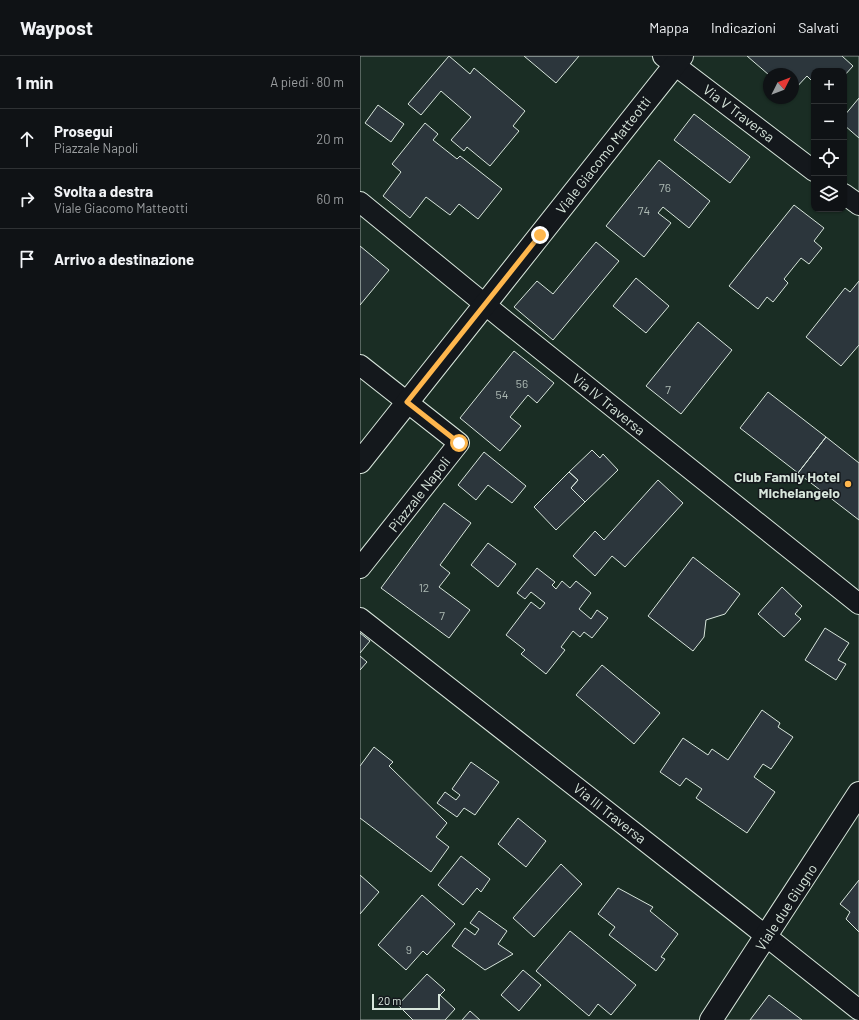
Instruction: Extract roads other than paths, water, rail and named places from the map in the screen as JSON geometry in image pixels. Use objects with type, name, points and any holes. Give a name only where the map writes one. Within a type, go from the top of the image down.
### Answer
[{"type":"street","name":"Via V Traversa","points":[[674,59],[811,169]]},
{"type":"street","name":"Viale Giacomo Matteotti","points":[[360,462],[485,305],[674,59]]},
{"type":"street","points":[[847,196],[859,205]]},
{"type":"street","name":"Via IV Traversa","points":[[360,202],[485,305],[859,604]]},
{"type":"street","name":"Piazzale Napoli","points":[[360,365],[459,443],[360,568]]},
{"type":"street","name":"Via III Traversa","points":[[360,618],[767,936],[859,1010]]},
{"type":"street","name":"Viale due Giugno","points":[[711,1020],[859,793]]},
{"type":"place","name":"Club Family Hotel Michelangelo","points":[[848,484]]}]
